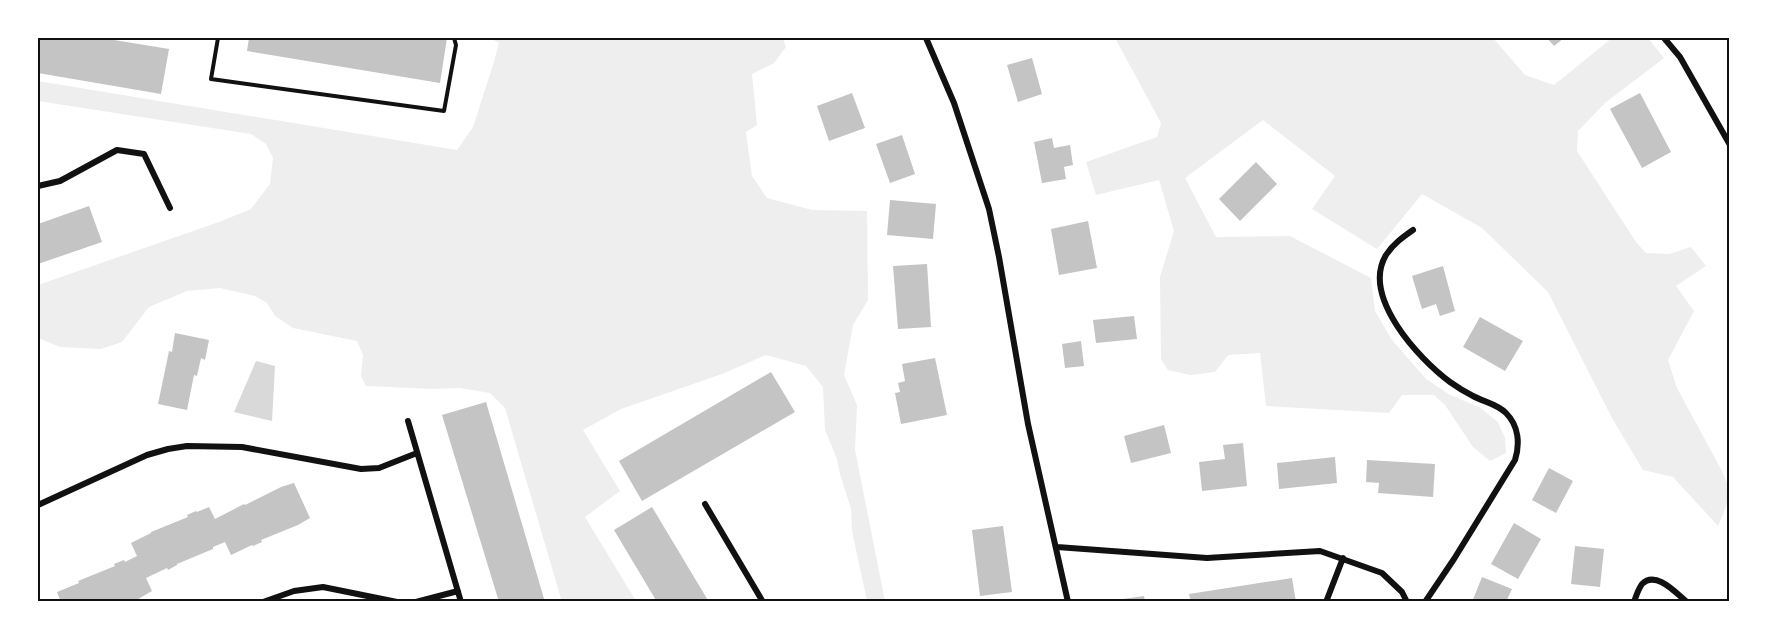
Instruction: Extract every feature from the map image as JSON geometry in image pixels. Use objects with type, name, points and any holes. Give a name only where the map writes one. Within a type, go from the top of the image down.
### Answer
[{"type":"street","points":[[926,38],[954,103],[989,209],[1028,424],[1068,602]]},
{"type":"street","points":[[1664,38],[1680,57],[1730,146]]},
{"type":"street","points":[[38,186],[60,181],[117,150],[144,154],[170,208]]},
{"type":"street","points":[[1413,230],[1397,242],[1386,256],[1381,269],[1381,284],[1392,318],[1409,343],[1426,362],[1450,382],[1473,396],[1496,405],[1514,423],[1518,436],[1515,460],[1425,602]]},
{"type":"street","points":[[408,421],[461,602]]},
{"type":"street","points":[[38,505],[147,455],[186,446],[242,447],[361,469],[379,468],[417,453]]},
{"type":"street","points":[[705,504],[763,602]]},
{"type":"street","points":[[1057,547],[1207,558],[1320,551],[1382,573],[1402,592],[1407,602]]},
{"type":"street","points":[[1326,602],[1343,558]]},
{"type":"street","points":[[1634,602],[1642,585],[1649,580],[1657,580],[1687,602]]},
{"type":"street","points":[[263,602],[294,591],[323,587],[397,602]]},
{"type":"street","points":[[416,602],[458,591]]},
{"type":"lane","points":[[218,38],[211,79],[444,111],[456,45],[454,38]]},
{"type":"shaded area","points":[[490,38],[783,38],[786,47],[774,63],[752,74],[757,125],[746,132],[752,176],[767,198],[812,210],[867,211],[868,300],[853,325],[844,375],[857,405],[855,450],[885,601],[867,601],[852,531],[851,509],[837,459],[825,430],[823,387],[806,366],[766,355],[722,374],[621,409],[583,430],[620,491],[585,517],[636,601],[562,602],[505,408],[490,393],[460,388],[366,386],[361,376],[363,355],[357,341],[293,328],[275,316],[267,303],[255,296],[220,288],[187,291],[149,307],[122,342],[101,349],[60,347],[38,338],[38,285],[251,209],[270,184],[273,158],[266,144],[251,134],[38,101],[38,81],[457,150],[473,127],[493,65],[499,43]]},
{"type":"shaded area","points":[[1115,38],[1493,38],[1525,75],[1554,85],[1612,38],[1648,38],[1664,58],[1605,103],[1578,131],[1577,151],[1636,242],[1646,253],[1669,254],[1691,247],[1706,266],[1676,286],[1694,311],[1668,360],[1677,388],[1729,488],[1726,507],[1718,526],[1673,477],[1643,470],[1612,418],[1548,292],[1482,228],[1422,194],[1377,249],[1312,209],[1335,176],[1263,120],[1185,178],[1216,237],[1290,236],[1371,278],[1375,311],[1392,340],[1426,379],[1450,395],[1479,407],[1498,422],[1505,438],[1506,453],[1490,461],[1473,447],[1445,405],[1434,395],[1402,395],[1389,413],[1266,406],[1260,353],[1228,355],[1215,372],[1190,375],[1168,370],[1161,359],[1160,277],[1174,231],[1159,180],[1096,195],[1086,162],[1157,137],[1161,123]]},
{"type":"shaded area","points":[[256,361],[275,366],[272,421],[234,412]]},
{"type":"building","points":[[38,38],[102,38],[169,49],[161,94],[38,73]]},
{"type":"building","points":[[249,38],[447,38],[440,83],[247,51]]},
{"type":"building","points":[[1547,38],[1564,38],[1554,46]]},
{"type":"building","points":[[1032,58],[1042,94],[1018,102],[1007,65]]},
{"type":"building","points":[[852,93],[865,128],[829,141],[817,106]]},
{"type":"building","points":[[1640,93],[1671,152],[1642,168],[1610,109]]},
{"type":"building","points":[[902,135],[915,174],[890,183],[876,144]]},
{"type":"building","points":[[1052,138],[1054,148],[1070,145],[1073,165],[1064,167],[1066,179],[1042,183],[1034,142]]},
{"type":"building","points":[[1256,162],[1277,184],[1240,221],[1219,199]]},
{"type":"building","points":[[890,200],[936,204],[933,239],[887,235]]},
{"type":"building","points":[[89,206],[102,242],[38,264],[38,224]]},
{"type":"building","points":[[1088,221],[1097,268],[1059,275],[1051,229]]},
{"type":"building","points":[[927,264],[931,327],[898,329],[893,266]]},
{"type":"building","points":[[1443,266],[1455,311],[1440,316],[1436,304],[1422,309],[1412,276]]},
{"type":"building","points":[[1134,316],[1137,339],[1096,343],[1093,320]]},
{"type":"building","points":[[1480,317],[1523,341],[1505,371],[1463,347]]},
{"type":"building","points":[[175,333],[209,340],[205,360],[201,358],[197,376],[194,375],[187,410],[158,404]]},
{"type":"building","points":[[1081,341],[1084,366],[1065,368],[1062,344]]},
{"type":"building","points":[[935,358],[947,415],[901,424],[895,393],[900,392],[898,383],[905,381],[902,364]]},
{"type":"building","points":[[771,372],[795,412],[642,501],[619,461]]},
{"type":"building","points":[[486,402],[545,602],[499,602],[442,415]]},
{"type":"building","points":[[1164,425],[1171,453],[1131,463],[1124,436]]},
{"type":"building","points":[[1243,443],[1247,486],[1202,491],[1199,462],[1225,459],[1223,445]]},
{"type":"building","points":[[1335,457],[1337,483],[1279,489],[1277,463]]},
{"type":"building","points":[[1367,460],[1435,464],[1433,497],[1378,493],[1379,483],[1366,482]]},
{"type":"building","points":[[1549,468],[1573,481],[1556,513],[1532,500]]},
{"type":"building","points":[[294,483],[310,518],[298,525],[231,555],[225,542],[168,570],[167,568],[146,578],[152,591],[133,602],[61,602],[57,592],[115,566],[114,564],[137,556],[131,543],[151,532],[209,507],[215,519]]},
{"type":"building","points":[[652,507],[709,602],[657,602],[614,530]]},
{"type":"building","points":[[1514,523],[1541,539],[1518,579],[1491,564]]},
{"type":"building","points":[[1003,526],[1012,592],[980,596],[972,530]]},
{"type":"building","points":[[1575,546],[1604,549],[1600,587],[1571,584]]},
{"type":"building","points":[[1482,577],[1512,589],[1506,602],[1472,602]]},
{"type":"building","points":[[1292,578],[1296,602],[1191,602],[1189,594]]},
{"type":"building","points":[[1144,596],[1145,602],[1116,602],[1116,600]]}]
